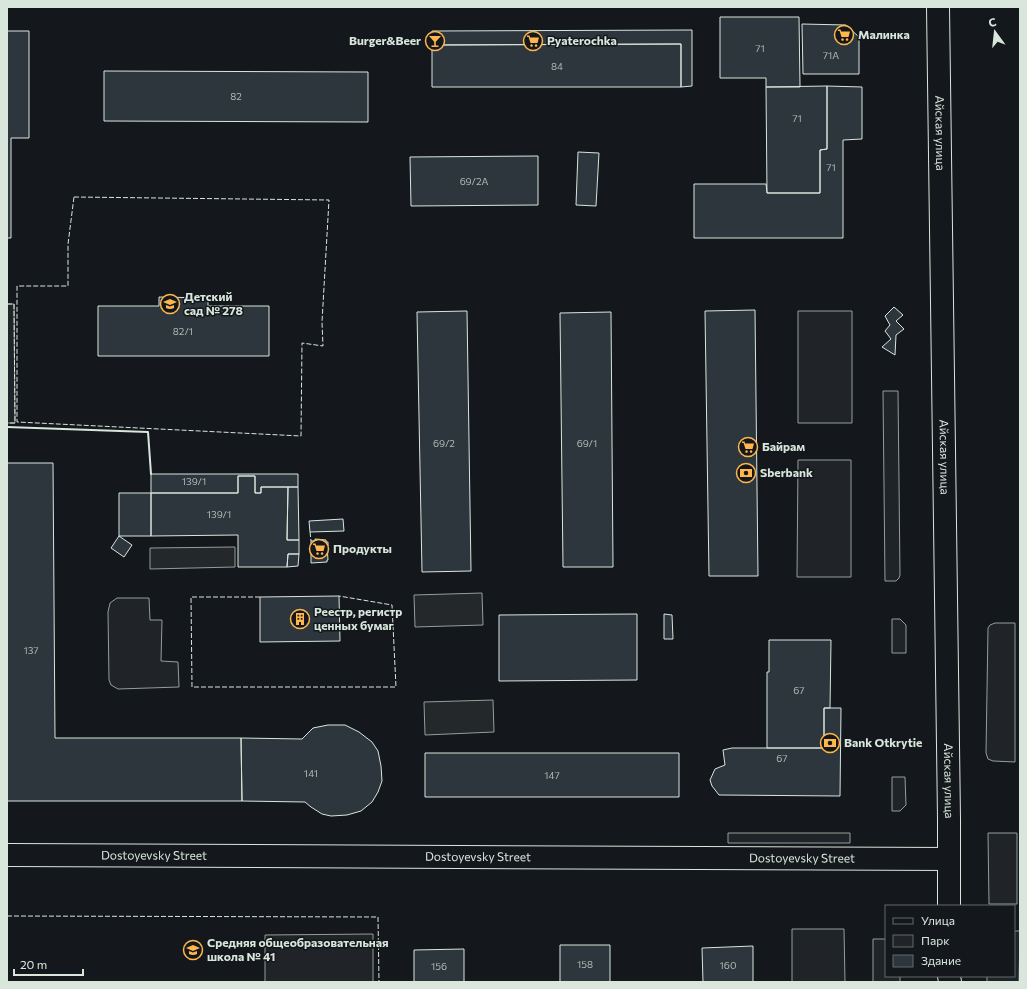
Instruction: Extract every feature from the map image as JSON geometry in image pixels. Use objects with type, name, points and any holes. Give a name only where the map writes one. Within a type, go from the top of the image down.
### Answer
[{"type":"street","name":"Айская улица","points":[[938,7],[949,905]]},
{"type":"street","name":"Dostoyevsky Street","points":[[7,855],[949,859]]},
{"type":"green space","points":[[7,304],[14,304],[15,423],[7,423]]},
{"type":"green space","points":[[798,311],[852,311],[852,423],[798,423]]},
{"type":"green space","points":[[883,391],[898,391],[900,575],[896,581],[885,581]]},
{"type":"green space","points":[[798,460],[851,460],[851,577],[797,577]]},
{"type":"green space","points":[[117,598],[149,598],[150,620],[162,620],[161,661],[178,662],[179,687],[118,689],[111,685],[109,680],[108,612],[110,603]]},
{"type":"green space","points":[[892,619],[900,619],[906,625],[906,653],[892,653]]},
{"type":"green space","points":[[995,623],[1015,623],[1015,762],[993,761],[988,759],[986,753],[988,628],[990,625]]},
{"type":"green space","points":[[892,777],[905,777],[906,805],[900,811],[892,811]]},
{"type":"green space","points":[[728,833],[850,833],[850,843],[728,843]]},
{"type":"green space","points":[[988,833],[1017,833],[1017,904],[989,904]]},
{"type":"green space","points":[[792,929],[844,929],[845,982],[792,982]]},
{"type":"green space","points":[[1015,931],[1020,931],[1019,982],[987,982],[987,977],[1015,977]]},
{"type":"green space","points":[[373,934],[373,982],[265,982],[265,935]]},
{"type":"green space","points":[[873,939],[885,939],[885,977],[900,977],[900,982],[873,982]]},
{"type":"shaded area","points":[[235,547],[235,567],[150,569],[150,548]]},
{"type":"shaded area","points":[[482,593],[483,625],[415,627],[414,595]]},
{"type":"shaded area","points":[[493,700],[494,732],[425,735],[424,702]]},
{"type":"building","points":[[720,17],[799,17],[800,87],[766,87],[766,78],[720,78]]},
{"type":"building","points":[[802,24],[846,25],[859,37],[859,74],[803,74]]},
{"type":"building","points":[[692,30],[692,86],[681,87],[681,44],[432,45],[432,31]]},
{"type":"building","points":[[7,31],[29,31],[29,138],[11,138],[11,238],[7,238]]},
{"type":"building","points":[[681,44],[681,87],[432,87],[432,45]]},
{"type":"building","points":[[104,71],[368,72],[368,122],[104,121]]},
{"type":"building","points":[[827,86],[827,149],[820,150],[820,193],[767,193],[766,87]]},
{"type":"building","points":[[827,86],[862,87],[862,139],[843,140],[843,238],[694,238],[694,184],[766,184],[767,193],[820,193],[820,150],[827,149]]},
{"type":"building","points":[[578,152],[599,153],[596,206],[576,205]]},
{"type":"building","points":[[538,156],[538,205],[411,206],[410,157]]},
{"type":"building","points":[[159,297],[208,298],[208,306],[269,306],[269,356],[98,356],[98,306],[159,306]]},
{"type":"building","points":[[894,307],[903,315],[896,321],[904,329],[896,335],[895,355],[882,347],[891,339],[885,331],[890,325],[885,316]]},
{"type":"building","points":[[755,310],[758,576],[709,576],[705,311]]},
{"type":"building","points":[[467,311],[471,571],[422,572],[417,312]]},
{"type":"building","points":[[611,312],[613,567],[563,567],[560,313]]},
{"type":"building","points":[[7,463],[53,463],[55,738],[241,738],[242,801],[7,801]]},
{"type":"building","points":[[151,474],[298,474],[298,487],[261,487],[261,493],[255,493],[255,476],[238,476],[238,493],[151,493]]},
{"type":"building","points":[[238,476],[255,476],[255,493],[261,493],[261,487],[288,487],[287,540],[299,540],[299,554],[288,554],[287,567],[238,567],[238,535],[151,536],[151,493],[238,493]]},
{"type":"building","points":[[288,487],[298,487],[299,540],[287,540]]},
{"type":"building","points":[[119,493],[151,493],[151,536],[119,536]]},
{"type":"building","points":[[343,519],[344,531],[310,532],[309,521]]},
{"type":"building","points":[[119,536],[132,545],[124,557],[111,548]]},
{"type":"building","points":[[315,539],[326,540],[326,542],[328,542],[327,562],[311,563],[311,541],[315,541]]},
{"type":"building","points":[[288,554],[299,554],[298,566],[287,567]]},
{"type":"building","name":"Реестр, регистр ценных бумаг","points":[[339,596],[340,641],[260,642],[260,597]]},
{"type":"building","points":[[637,614],[637,680],[499,681],[499,615]]},
{"type":"building","points":[[664,614],[672,615],[673,639],[664,639]]},
{"type":"building","points":[[769,640],[831,640],[830,708],[824,708],[824,748],[767,748],[767,672],[769,672]]},
{"type":"building","points":[[824,708],[841,708],[840,796],[719,795],[712,786],[710,780],[715,769],[725,765],[723,750],[732,748],[824,748]]},
{"type":"building","points":[[328,725],[345,725],[359,732],[372,742],[378,751],[382,781],[372,802],[361,811],[347,815],[331,816],[322,814],[305,802],[242,801],[241,738],[302,739],[313,728]]},
{"type":"building","points":[[425,753],[679,753],[679,797],[425,797]]},
{"type":"building","points":[[560,945],[610,945],[610,982],[560,982]]},
{"type":"building","points":[[753,946],[753,982],[703,982],[702,948]]},
{"type":"building","points":[[464,949],[464,982],[414,982],[414,950]]},
{"type":"fence","points":[[74,197],[329,200],[322,322],[323,346],[302,343],[301,436],[17,422],[17,286],[68,286],[68,244],[74,197]]},
{"type":"fence","points":[[7,304],[14,304],[15,423],[7,423]]},
{"type":"fence","points":[[310,532],[311,541]]},
{"type":"fence","points":[[260,597],[191,597],[192,687],[396,687],[392,605],[339,596]]},
{"type":"fence","points":[[7,916],[378,917],[379,982]]},
{"type":"wall","points":[[7,427],[148,432],[151,474]]},
{"type":"place","name":"Малинка","points":[[844,35]]},
{"type":"place","name":"Burger&Beer","points":[[435,41]]},
{"type":"place","name":"Pyaterochka","points":[[533,41]]},
{"type":"place","name":"Детский сад № 278","points":[[170,304]]},
{"type":"place","name":"Байрам","points":[[748,447]]},
{"type":"place","name":"Sberbank","points":[[746,473]]},
{"type":"place","name":"Продукты","points":[[319,549]]},
{"type":"place","name":"Реестр, регистр ценных бумаг","points":[[300,619]]},
{"type":"place","name":"Bank Otkrytie","points":[[830,743]]},
{"type":"place","name":"Средняя общеобразовательная школа № 41","points":[[193,950]]}]
